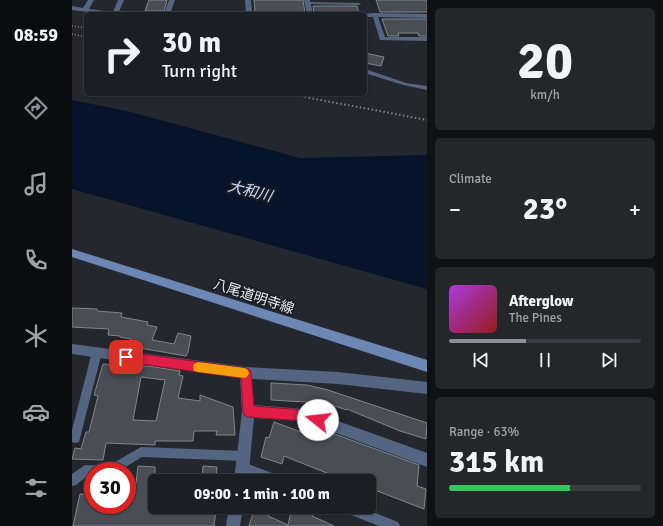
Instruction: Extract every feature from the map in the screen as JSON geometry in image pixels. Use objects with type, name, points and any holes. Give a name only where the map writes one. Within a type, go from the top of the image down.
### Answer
[{"type":"main road","name":"八尾道明寺線","points":[[72,253],[427,366]]},
{"type":"street","points":[[85,10],[91,0]]},
{"type":"street","points":[[116,12],[121,0]]},
{"type":"street","points":[[168,12],[172,0]]},
{"type":"street","points":[[248,0],[249,12]]},
{"type":"street","points":[[308,2],[310,12]]},
{"type":"street","points":[[72,8],[100,12]]},
{"type":"street","points":[[367,15],[427,16]]},
{"type":"street","points":[[375,15],[382,39],[427,39]]},
{"type":"street","points":[[72,349],[246,373],[338,378],[427,388]]},
{"type":"street","points":[[242,474],[248,411],[246,373]]},
{"type":"street","points":[[248,411],[304,415],[427,460]]},
{"type":"street","points":[[233,526],[235,514]]},
{"type":"lane","points":[[308,2],[359,4]]},
{"type":"lane","points":[[367,72],[405,84],[427,88]]},
{"type":"lane","points":[[75,438],[97,352]]},
{"type":"lane","points":[[72,481],[85,470],[109,471],[141,452],[244,462],[266,474]]},
{"type":"lane","points":[[363,514],[394,526]]},
{"type":"path","points":[[72,26],[84,28]]},
{"type":"path","points":[[72,34],[84,37]]},
{"type":"path","points":[[300,96],[427,120]]},
{"type":"water","name":"大和川","points":[[72,100],[127,111],[300,158],[427,155],[427,289],[72,189]]},
{"type":"building","points":[[149,0],[167,0],[164,11],[145,11]]},
{"type":"building","points":[[254,0],[303,0],[305,12],[255,12]]},
{"type":"building","points":[[376,0],[427,0],[427,12],[380,12]]},
{"type":"building","points":[[313,6],[357,6],[359,12],[314,12]]},
{"type":"building","points":[[382,19],[427,19],[427,36],[419,36],[418,33],[398,33],[399,36],[388,36]]},
{"type":"building","points":[[367,53],[384,57],[381,66],[367,63]]},
{"type":"building","points":[[72,308],[97,309],[97,311],[122,313],[121,317],[148,322],[147,325],[157,327],[152,340],[174,344],[178,333],[191,336],[188,352],[186,356],[134,347],[136,343],[130,342],[131,339],[108,335],[109,329],[72,327]]},
{"type":"building","points":[[103,364],[148,366],[180,371],[179,375],[183,376],[178,398],[200,401],[200,395],[233,407],[235,435],[216,435],[217,431],[194,431],[193,441],[155,441],[155,445],[106,443],[103,460],[72,459],[75,448],[81,449],[86,432],[89,432],[98,396],[94,395]],"holes":[[[141,377],[165,380],[156,421],[133,420]]]},
{"type":"building","points":[[271,383],[307,385],[328,390],[427,423],[426,439],[400,431],[347,409],[322,402],[321,406],[306,402],[271,400]]},
{"type":"building","points":[[274,422],[301,432],[302,427],[328,436],[329,432],[419,465],[417,486],[426,489],[424,509],[376,491],[376,474],[329,474],[284,456],[282,464],[261,457],[266,437],[269,438]]},
{"type":"building","points":[[138,466],[155,467],[155,474],[148,474],[148,514],[216,514],[214,526],[73,526],[80,494],[84,494],[84,514],[136,514],[136,483]]},
{"type":"building","points":[[203,466],[217,467],[216,474],[202,474]]},
{"type":"building","points":[[253,514],[269,514],[268,516],[288,525],[290,514],[312,514],[312,516],[334,526],[249,526]]},
{"type":"slow traffic","points":[[198,367],[244,373]]},
{"type":"route","points":[[126,357],[246,373],[248,411],[304,415],[318,420]]}]
